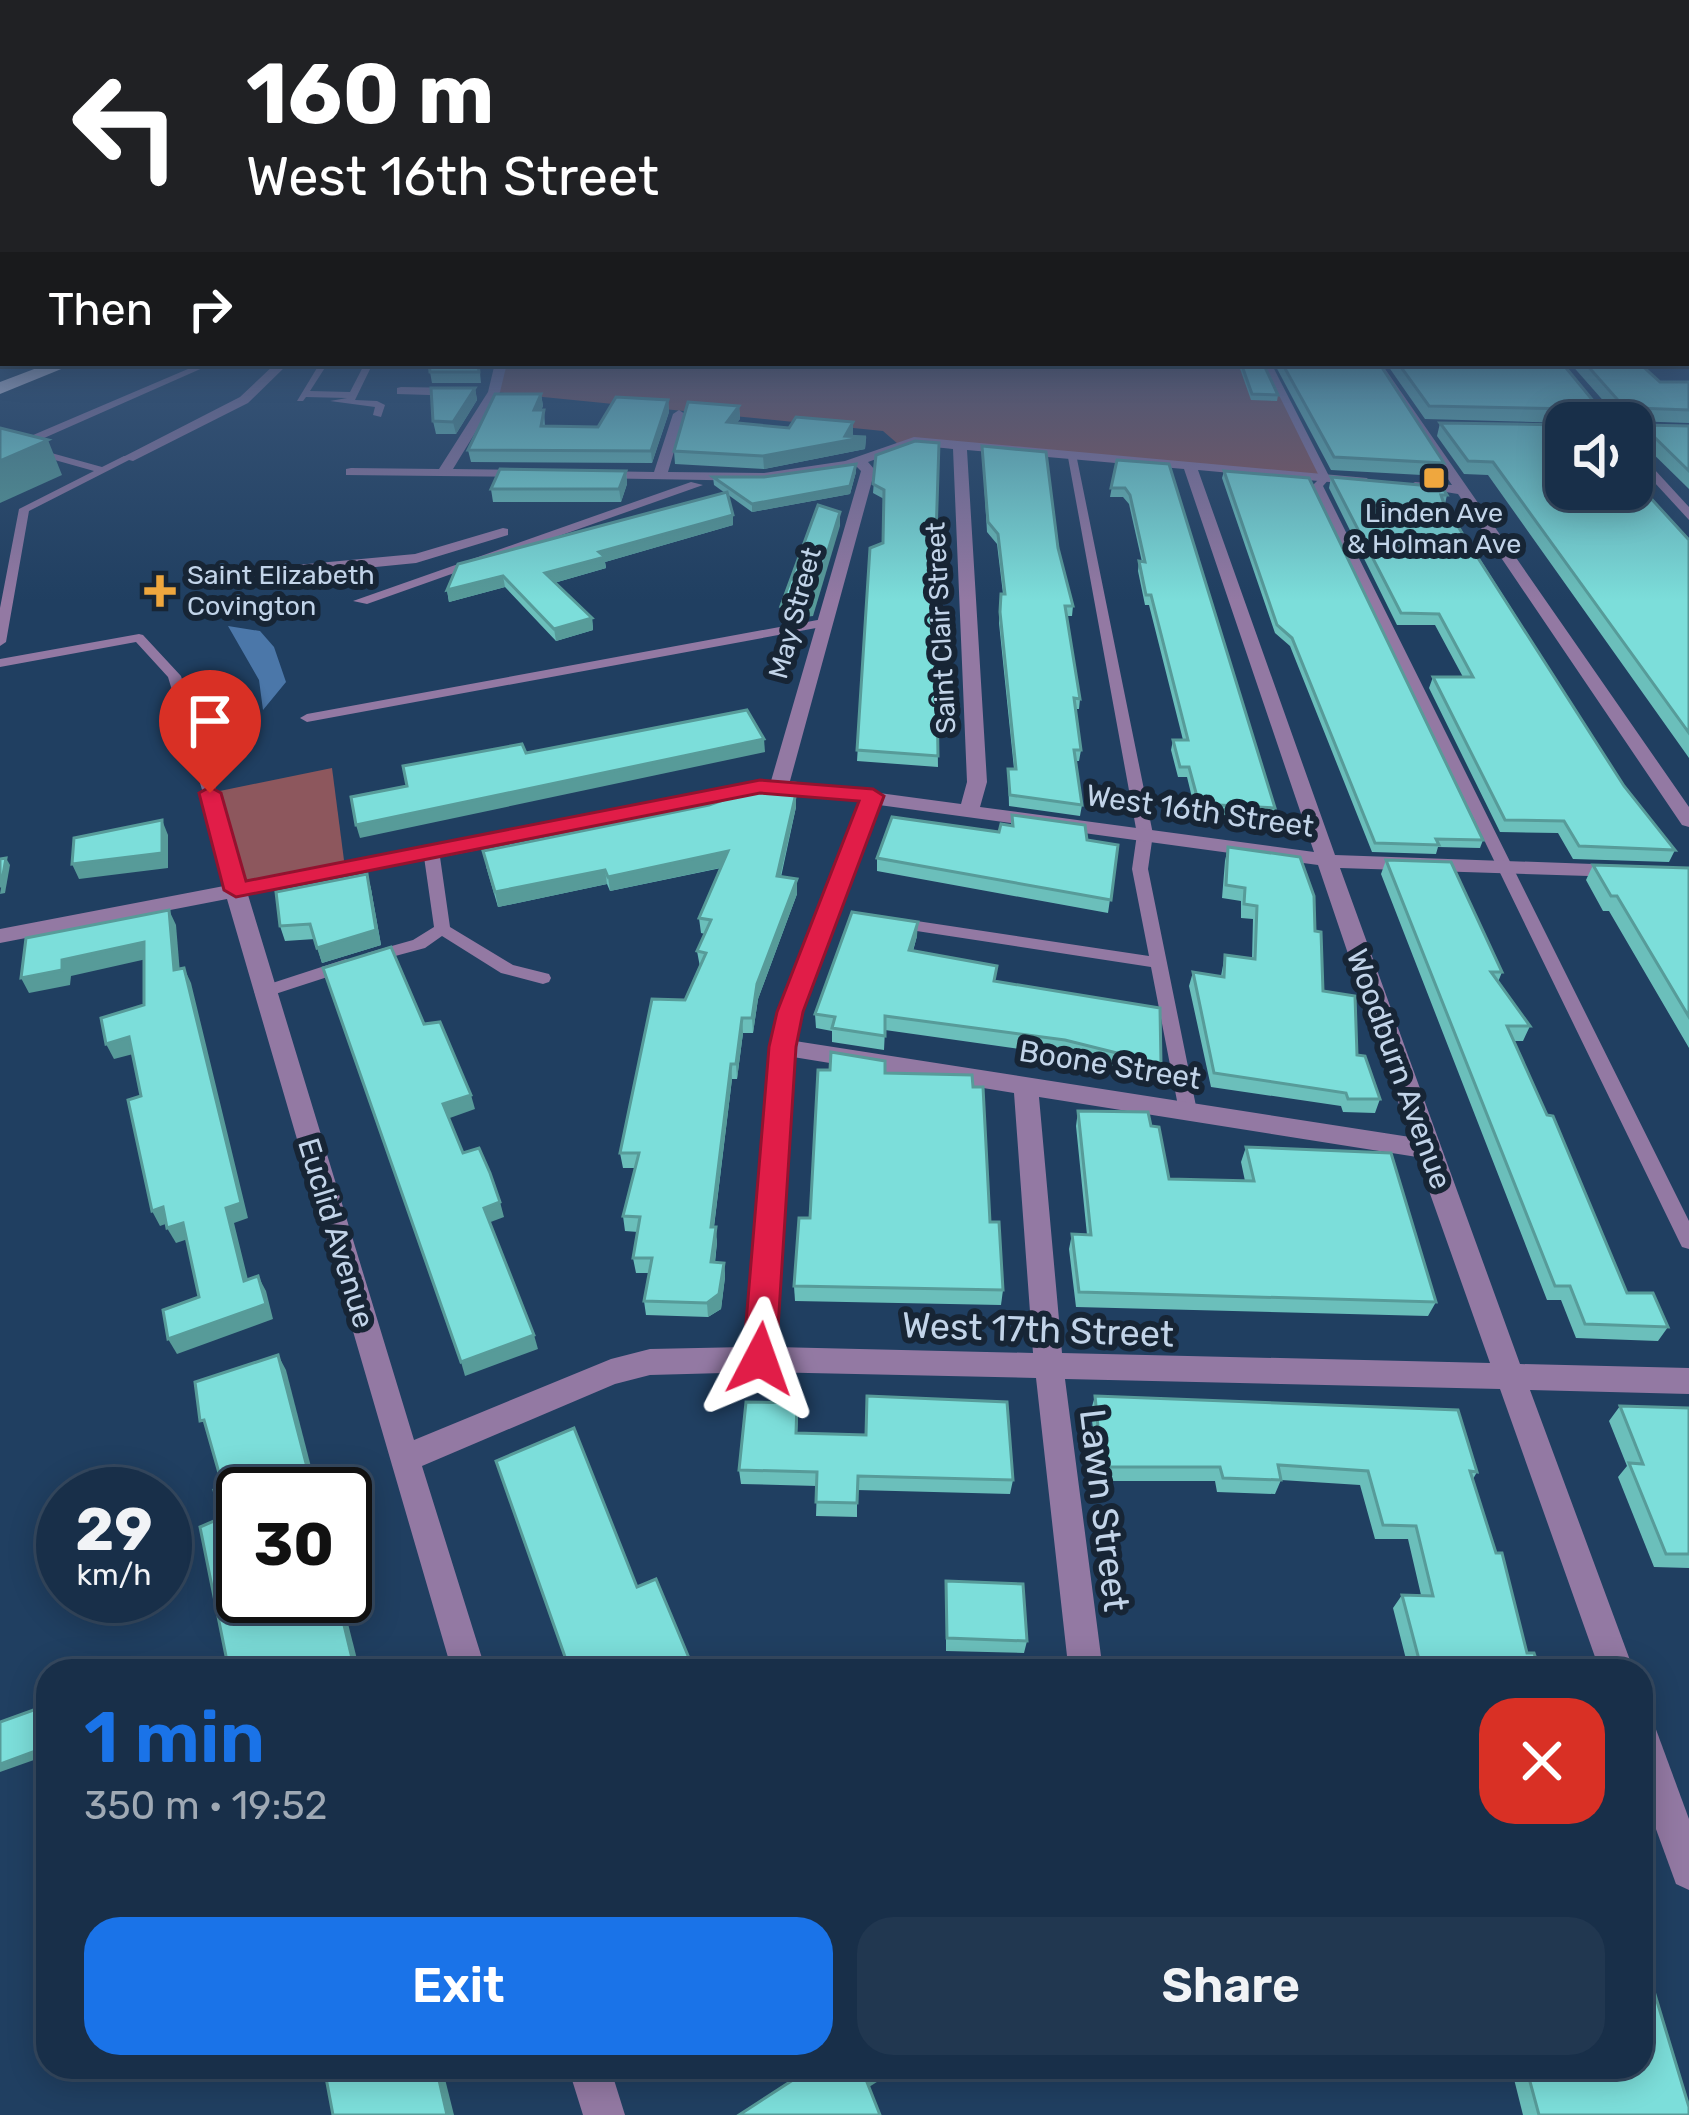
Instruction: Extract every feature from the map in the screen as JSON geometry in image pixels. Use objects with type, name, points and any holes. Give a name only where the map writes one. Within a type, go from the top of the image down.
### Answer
[{"type":"street","points":[[128,458],[237,404]]},
{"type":"street","points":[[444,472],[487,404]]},
{"type":"street","points":[[1405,404],[1689,821]]},
{"type":"street","points":[[660,476],[679,414]]},
{"type":"street","points":[[1421,427],[1442,427]]},
{"type":"street","points":[[1653,429],[1689,430]]},
{"type":"street","points":[[572,475],[733,476],[860,461],[898,444],[960,444],[1371,482]]},
{"type":"street","name":"Saint Clair Street","points":[[960,444],[977,782],[970,809]]},
{"type":"street","name":"May Street","points":[[779,785],[868,470],[860,461]]},
{"type":"street","name":"Woodburn Avenue","points":[[1189,464],[1427,1149],[1613,1659]]},
{"type":"street","points":[[351,472],[549,475]]},
{"type":"street","points":[[1653,474],[1689,516]]},
{"type":"street","points":[[361,601],[650,498],[733,476]]},
{"type":"street","points":[[1395,484],[1466,491]]},
{"type":"street","points":[[544,517],[598,502],[650,498]]},
{"type":"street","points":[[275,572],[416,558],[527,523]]},
{"type":"street","name":"West 16th Street","points":[[0,935],[779,785],[1325,860],[1643,872]]},
{"type":"street","name":"Euclid Avenue","points":[[210,793],[263,992],[465,1659]]},
{"type":"street","points":[[760,1359],[782,1047],[839,914],[873,796]]},
{"type":"street","name":"Boone Street","points":[[782,1047],[1427,1149]]},
{"type":"street","name":"Lawn Street","points":[[1026,1086],[1048,1369],[1084,1655]]},
{"type":"street","name":"West 17th Street","points":[[404,1459],[610,1372],[650,1362],[760,1359],[1689,1381]]},
{"type":"street","points":[[1653,1770],[1689,1871]]},
{"type":"street","points":[[593,2079],[604,2115]]},
{"type":"lane","points":[[102,470],[16,446],[115,404]]},
{"type":"lane","points":[[376,404],[382,407],[378,415]]},
{"type":"lane","points":[[1287,404],[1324,478],[1317,486],[1689,1241]]},
{"type":"lane","points":[[1071,454],[1145,834],[1140,869],[1188,1111]]},
{"type":"lane","points":[[0,642],[24,509],[128,458]]},
{"type":"lane","points":[[307,718],[823,623]]},
{"type":"lane","points":[[0,663],[139,638],[174,676],[210,793]]},
{"type":"lane","points":[[431,850],[442,929]]},
{"type":"lane","points":[[875,920],[1160,963]]},
{"type":"lane","points":[[442,929],[507,969],[543,978]]},
{"type":"lane","points":[[263,992],[419,944],[442,929]]},
{"type":"shaded area","points":[[611,404],[1288,404],[1325,478],[898,444],[883,431]]},
{"type":"shaded area","points":[[332,768],[345,868],[236,890],[210,793]]},
{"type":"water","points":[[228,626],[260,631],[274,647],[286,682],[263,710],[259,680]]},
{"type":"building","points":[[432,404],[465,404],[453,422],[433,421]]},
{"type":"building","points":[[490,404],[537,404],[534,410],[544,410],[541,426],[598,427],[612,404],[667,404],[651,451],[468,450]]},
{"type":"building","points":[[688,404],[739,406],[727,422],[789,428],[796,417],[853,422],[845,436],[866,437],[763,456],[674,451]]},
{"type":"building","points":[[1305,404],[1405,404],[1444,463],[1334,457]]},
{"type":"building","points":[[1427,404],[1545,404],[1545,408],[1429,406]]},
{"type":"building","points":[[1653,404],[1689,404],[1689,410],[1653,409]]},
{"type":"building","points":[[1440,423],[1545,425],[1545,510],[1653,510],[1653,501],[1689,540],[1689,733],[1493,462],[1468,461]]},
{"type":"building","points":[[1653,425],[1689,426],[1689,471],[1653,436]]},
{"type":"building","points":[[0,428],[48,440],[0,461]]},
{"type":"building","points":[[915,441],[939,443],[935,566],[938,756],[857,750],[870,548],[883,543],[884,490],[873,484],[876,455]]},
{"type":"building","points":[[982,446],[1046,452],[1058,548],[1073,606],[1065,606],[1080,699],[1074,698],[1081,750],[1074,750],[1082,805],[1010,795],[1008,769],[1016,769],[1000,612],[1001,594],[1005,594],[998,534],[988,522]]},
{"type":"building","points":[[1117,460],[1169,464],[1275,808],[1199,804],[1189,767],[1180,767],[1173,740],[1188,740],[1151,595],[1146,595],[1139,561],[1145,562],[1130,495],[1125,488],[1111,488]]},
{"type":"building","points":[[856,464],[850,486],[752,504],[713,477],[764,477]]},
{"type":"building","points":[[500,469],[626,471],[619,489],[491,489]]},
{"type":"building","points":[[1224,471],[1309,478],[1483,840],[1436,839],[1439,845],[1375,843],[1292,638],[1277,625]]},
{"type":"building","points":[[1331,477],[1442,487],[1447,495],[1441,495],[1443,501],[1462,533],[1624,786],[1675,850],[1579,846],[1564,821],[1505,820],[1433,677],[1473,677],[1439,614],[1401,613]]},
{"type":"building","points":[[727,492],[733,515],[599,552],[605,557],[545,573],[592,618],[554,629],[503,576],[447,590],[458,564]]},
{"type":"building","points":[[818,505],[840,512],[812,602],[781,606]]},
{"type":"building","points":[[747,710],[764,739],[356,825],[351,797],[407,786],[403,766],[522,744],[526,753]]},
{"type":"building","points":[[751,790],[796,793],[777,876],[797,879],[757,984],[752,1018],[742,1018],[736,1064],[731,1064],[711,1227],[716,1227],[711,1262],[724,1263],[719,1294],[707,1303],[644,1301],[652,1258],[633,1258],[640,1217],[623,1216],[639,1153],[620,1153],[652,999],[685,1000],[706,953],[697,951],[711,920],[699,918],[728,851],[608,877],[605,870],[495,892],[483,851],[709,805]]},
{"type":"building","points":[[1012,815],[1085,825],[1087,840],[1118,845],[1111,900],[877,858],[892,817],[999,832],[1001,824],[1013,826]]},
{"type":"building","points":[[162,820],[162,853],[72,864],[74,838]]},
{"type":"building","points":[[1228,847],[1300,857],[1314,896],[1315,931],[1321,932],[1323,991],[1355,996],[1357,1055],[1365,1056],[1380,1099],[1348,1099],[1346,1093],[1214,1073],[1193,972],[1224,977],[1225,955],[1255,959],[1257,906],[1244,904],[1245,888],[1226,885]]},
{"type":"building","points":[[6,858],[1,886],[0,886],[0,859]]},
{"type":"building","points":[[1386,860],[1451,862],[1502,972],[1491,972],[1530,1026],[1507,1026],[1547,1115],[1553,1116],[1627,1293],[1653,1293],[1668,1327],[1585,1324],[1570,1286],[1555,1286]]},
{"type":"building","points":[[1593,865],[1689,868],[1689,1017],[1617,896],[1611,896]]},
{"type":"building","points":[[367,874],[376,930],[317,948],[310,924],[280,926],[276,892]]},
{"type":"building","points":[[169,910],[174,970],[184,968],[241,1203],[226,1208],[244,1281],[258,1276],[266,1304],[168,1339],[163,1310],[199,1297],[183,1223],[167,1228],[163,1207],[152,1211],[128,1100],[141,1096],[129,1037],[106,1044],[101,1018],[144,1005],[144,942],[62,960],[62,970],[21,978],[26,938]]},
{"type":"building","points":[[852,912],[918,922],[909,950],[997,966],[994,981],[1160,1008],[1161,1064],[1065,1040],[885,1016],[885,1036],[832,1028],[835,1017],[815,1014]]},
{"type":"building","points":[[391,947],[424,1024],[440,1022],[471,1095],[443,1104],[463,1153],[479,1148],[490,1173],[500,1202],[484,1208],[534,1335],[461,1362],[323,968]]},
{"type":"building","points":[[831,1052],[885,1061],[885,1073],[972,1075],[973,1087],[983,1087],[990,1222],[999,1222],[1003,1290],[794,1286],[799,1218],[810,1218],[818,1070],[830,1070]]},
{"type":"building","points":[[1078,1111],[1148,1112],[1151,1126],[1159,1127],[1169,1179],[1254,1181],[1246,1147],[1391,1153],[1436,1302],[1079,1292],[1072,1234],[1091,1235]]},
{"type":"building","points":[[278,1355],[307,1467],[217,1467],[204,1420],[200,1421],[195,1382]]},
{"type":"building","points":[[867,1396],[1007,1402],[1013,1480],[858,1476],[857,1503],[816,1502],[817,1472],[739,1470],[746,1402],[797,1403],[796,1433],[866,1435]]},
{"type":"building","points":[[1095,1396],[1458,1410],[1477,1472],[1470,1471],[1496,1553],[1502,1553],[1527,1653],[1534,1653],[1536,1659],[1419,1659],[1402,1595],[1433,1596],[1416,1526],[1383,1525],[1368,1471],[1278,1465],[1281,1480],[1223,1478],[1220,1467],[1102,1467]]},
{"type":"building","points":[[1620,1406],[1689,1408],[1689,1554],[1666,1554],[1629,1463],[1643,1464]]},
{"type":"building","points":[[574,1428],[637,1587],[656,1579],[689,1659],[566,1659],[496,1461]]},
{"type":"building","points":[[216,1520],[216,1606],[200,1527]]},
{"type":"building","points":[[946,1581],[1023,1584],[1027,1641],[947,1638]]},
{"type":"building","points":[[219,1623],[343,1623],[352,1659],[227,1659]]},
{"type":"building","points":[[36,1709],[36,1751],[0,1764],[0,1722]]},
{"type":"building","points":[[1653,1988],[1689,2115],[1539,2115],[1529,2079],[1653,2079]]},
{"type":"building","points":[[326,2079],[439,2079],[447,2115],[333,2115]]},
{"type":"building","points":[[794,2079],[872,2079],[867,2082],[880,2115],[739,2115]]},
{"type":"place","name":"Linden Ave & Holman Ave","points":[[1434,478]]},
{"type":"place","name":"Saint Elizabeth Covington","points":[[160,591]]},
{"type":"route","points":[[210,793],[236,890],[760,787],[873,796],[790,1012],[782,1047],[760,1359]]}]
